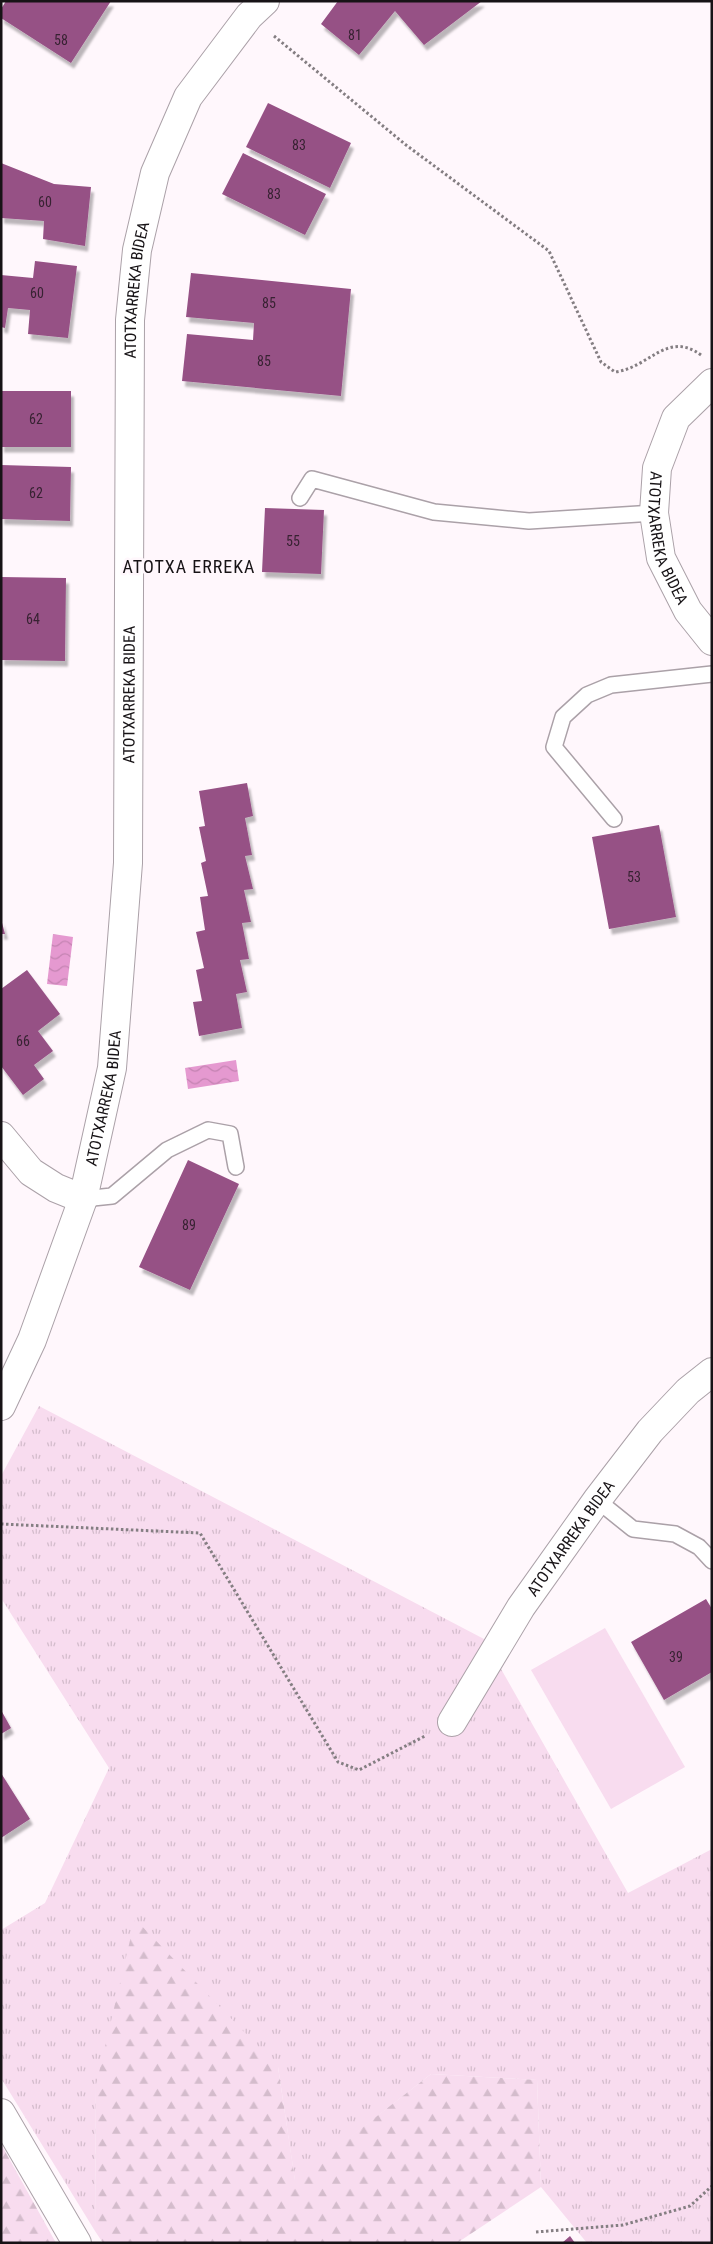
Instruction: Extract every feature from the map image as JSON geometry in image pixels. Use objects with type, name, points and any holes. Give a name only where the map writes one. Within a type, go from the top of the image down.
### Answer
[{"type":"street","name":"ATOTXARREKA BIDEA","points":[[1,1406],[32,1340],[83,1199],[112,1068],[128,863],[130,320],[137,250],[155,173],[188,97],[257,9]]},
{"type":"street","name":"ATOTXARREKA BIDEA","points":[[712,383],[676,418],[657,468],[654,513],[661,558],[688,611],[712,641]]},
{"type":"street","points":[[1,1136],[31,1172],[56,1188],[83,1199]]},
{"type":"street","name":"ATOTXARREKA BIDEA","points":[[452,1722],[521,1607],[597,1500],[650,1431],[688,1391],[712,1372]]},
{"type":"street","points":[[1,2113],[77,2243]]},
{"type":"lane","points":[[300,498],[312,479],[434,512],[529,521],[654,513]]},
{"type":"lane","points":[[614,818],[554,747],[563,717],[587,695],[611,685],[712,674]]},
{"type":"lane","points":[[83,1199],[112,1196],[167,1150],[208,1130],[230,1134],[236,1167]]},
{"type":"lane","points":[[597,1500],[633,1529],[676,1534],[698,1548],[712,1560]]},
{"type":"path","points":[[257,9],[406,145],[549,251],[601,362],[615,372],[627,370],[673,345],[691,347],[704,357]]},
{"type":"path","points":[[1,1524],[200,1533],[338,1762],[359,1770],[452,1722]]},
{"type":"path","points":[[536,2232],[623,2225],[690,2206],[712,2186]]},
{"type":"green space","points":[[39,1406],[484,1639],[628,1893],[712,1849],[712,2243],[587,2243],[541,2187],[537,2080],[431,2074],[295,2181],[278,2067],[96,2085],[95,2231],[1,2078],[1,1930],[45,1903],[109,1768],[1,1598],[1,1476]]},
{"type":"green space","points":[[605,1628],[685,1767],[611,1809],[531,1670]]},
{"type":"green space","points":[[135,1919],[278,2067],[295,2180],[431,2074],[537,2080],[541,2187],[457,2243],[103,2243],[95,2231],[96,2085]]},
{"type":"green space","points":[[1,2144],[56,2243],[1,2243]]},
{"type":"water","points":[[53,934],[73,937],[67,986],[47,984]]},
{"type":"water","points":[[236,1060],[239,1081],[188,1089],[185,1068]]},
{"type":"building","points":[[6,1],[111,1],[71,63],[1,18],[1,9]]},
{"type":"building","points":[[338,1],[482,1],[424,45],[395,11],[359,55],[321,24]]},
{"type":"building","points":[[268,103],[351,143],[330,188],[246,147]]},
{"type":"building","points":[[243,153],[326,194],[305,235],[222,194]]},
{"type":"building","points":[[1,163],[54,184],[91,187],[85,246],[43,239],[44,221],[1,218]]},
{"type":"building","points":[[35,261],[77,266],[68,338],[28,334],[30,310],[8,308],[5,328],[1,327],[1,275],[33,278]]},
{"type":"building","points":[[191,273],[351,289],[341,396],[182,381],[187,334],[253,340],[254,323],[186,317]]},
{"type":"building","points":[[1,391],[71,391],[71,447],[1,447]]},
{"type":"building","points":[[1,465],[71,467],[70,521],[1,519]]},
{"type":"building","points":[[265,508],[324,510],[321,574],[262,572]]},
{"type":"building","points":[[1,577],[66,578],[65,661],[1,660]]},
{"type":"building","points":[[247,783],[253,816],[245,818],[252,855],[245,856],[253,889],[244,890],[251,922],[242,923],[249,959],[240,960],[247,992],[236,994],[242,1028],[199,1036],[193,1002],[202,1001],[196,970],[204,968],[196,932],[205,930],[200,897],[208,896],[201,863],[206,861],[199,827],[205,826],[199,791]]},
{"type":"building","points":[[659,825],[676,917],[609,929],[592,837]]},
{"type":"building","points":[[1,919],[5,934],[1,934]]},
{"type":"building","points":[[27,970],[60,1014],[38,1031],[53,1051],[34,1065],[44,1079],[23,1095],[1,1066],[1,989]]},
{"type":"building","points":[[188,1160],[239,1184],[190,1290],[139,1267]]},
{"type":"building","points":[[706,1599],[712,1609],[712,1672],[664,1700],[631,1642]]},
{"type":"building","points":[[1,1710],[11,1728],[1,1734]]},
{"type":"building","points":[[1,1773],[30,1819],[1,1838]]},
{"type":"building","points":[[570,2236],[575,2243],[562,2243]]},
{"type":"district","name":"ATOTXA ERREKA","points":[[189,566]]}]
